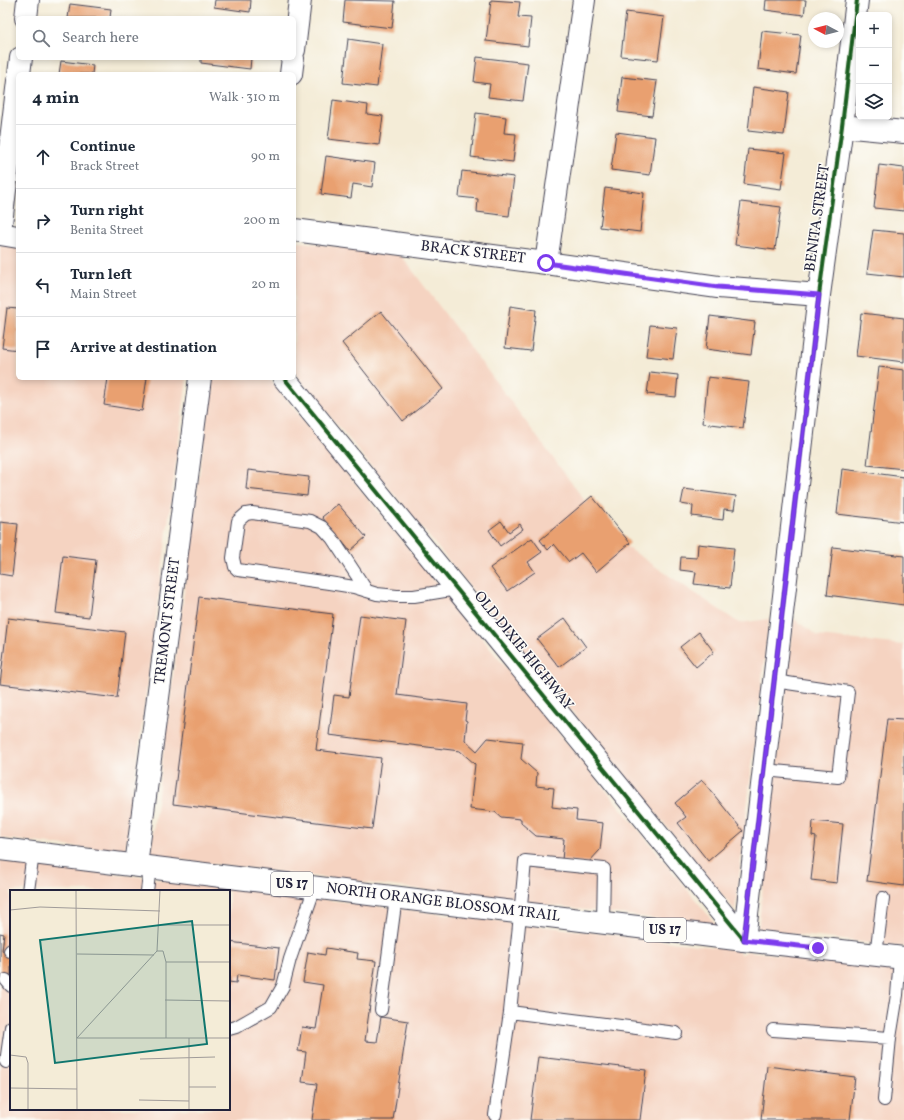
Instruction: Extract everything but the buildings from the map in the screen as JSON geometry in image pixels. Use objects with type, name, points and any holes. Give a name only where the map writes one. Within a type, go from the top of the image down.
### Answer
[{"type":"street","points":[[26,16],[28,0]]},
{"type":"street","points":[[296,33],[300,0]]},
{"type":"street","points":[[546,263],[584,0]]},
{"type":"street","name":"BENITA STREET","points":[[744,940],[819,295],[842,126],[857,0]]},
{"type":"street","points":[[19,72],[21,60]]},
{"type":"street","points":[[291,72],[293,60]]},
{"type":"street","points":[[16,98],[0,233],[16,237]]},
{"type":"street","points":[[842,126],[904,132]]},
{"type":"street","name":"BRACK STREET","points":[[296,230],[718,287],[819,295]]},
{"type":"street","name":"TREMONT STREET","points":[[143,866],[200,380]]},
{"type":"street","name":"OLD DIXIE HIGHWAY","points":[[286,380],[744,940]]},
{"type":"street","name":"NORTH ORANGE BLOSSOM TRAIL","points":[[0,849],[744,940]]},
{"type":"street","name":"US 17","points":[[744,940],[902,958]]},
{"type":"lane","points":[[367,591],[332,538],[316,523],[252,513],[246,514],[238,521],[233,558],[235,567],[238,570],[335,584],[367,591],[397,596],[414,596],[457,589]]},
{"type":"lane","points":[[764,770],[838,778],[848,692],[774,681]]},
{"type":"lane","points":[[28,890],[33,853]]},
{"type":"lane","points":[[496,1115],[510,1012],[525,861],[604,869],[603,922]]},
{"type":"lane","points":[[143,866],[147,890]]},
{"type":"lane","points":[[230,1029],[236,1027],[271,1007],[283,986],[290,959],[315,887]]},
{"type":"lane","points":[[381,1010],[396,897]]},
{"type":"lane","points":[[876,955],[883,898]]},
{"type":"lane","points":[[884,1100],[890,1038],[902,958]]},
{"type":"lane","points":[[510,1012],[676,1033]]},
{"type":"lane","points":[[773,1030],[890,1038]]},
{"type":"lane","points":[[6,1062],[10,1034]]},
{"type":"shaded area","points":[[296,241],[401,255],[612,537],[739,623],[769,619],[735,910],[296,374]]},
{"type":"shaded area","points":[[0,245],[16,248],[16,380],[187,380],[125,853],[0,838]]},
{"type":"shaded area","points":[[212,380],[271,380],[717,926],[150,856]]},
{"type":"shaded area","points":[[794,619],[818,636],[904,645],[904,947],[758,930]]},
{"type":"shaded area","points":[[0,860],[737,950],[741,955],[747,951],[904,970],[904,1120],[0,1120]]},
{"type":"cycle path","points":[[744,940],[819,295],[842,126],[857,0]]},
{"type":"cycle path","points":[[286,380],[744,940]]},
{"type":"route","points":[[546,263],[718,287],[819,295],[744,940],[818,948]]}]
